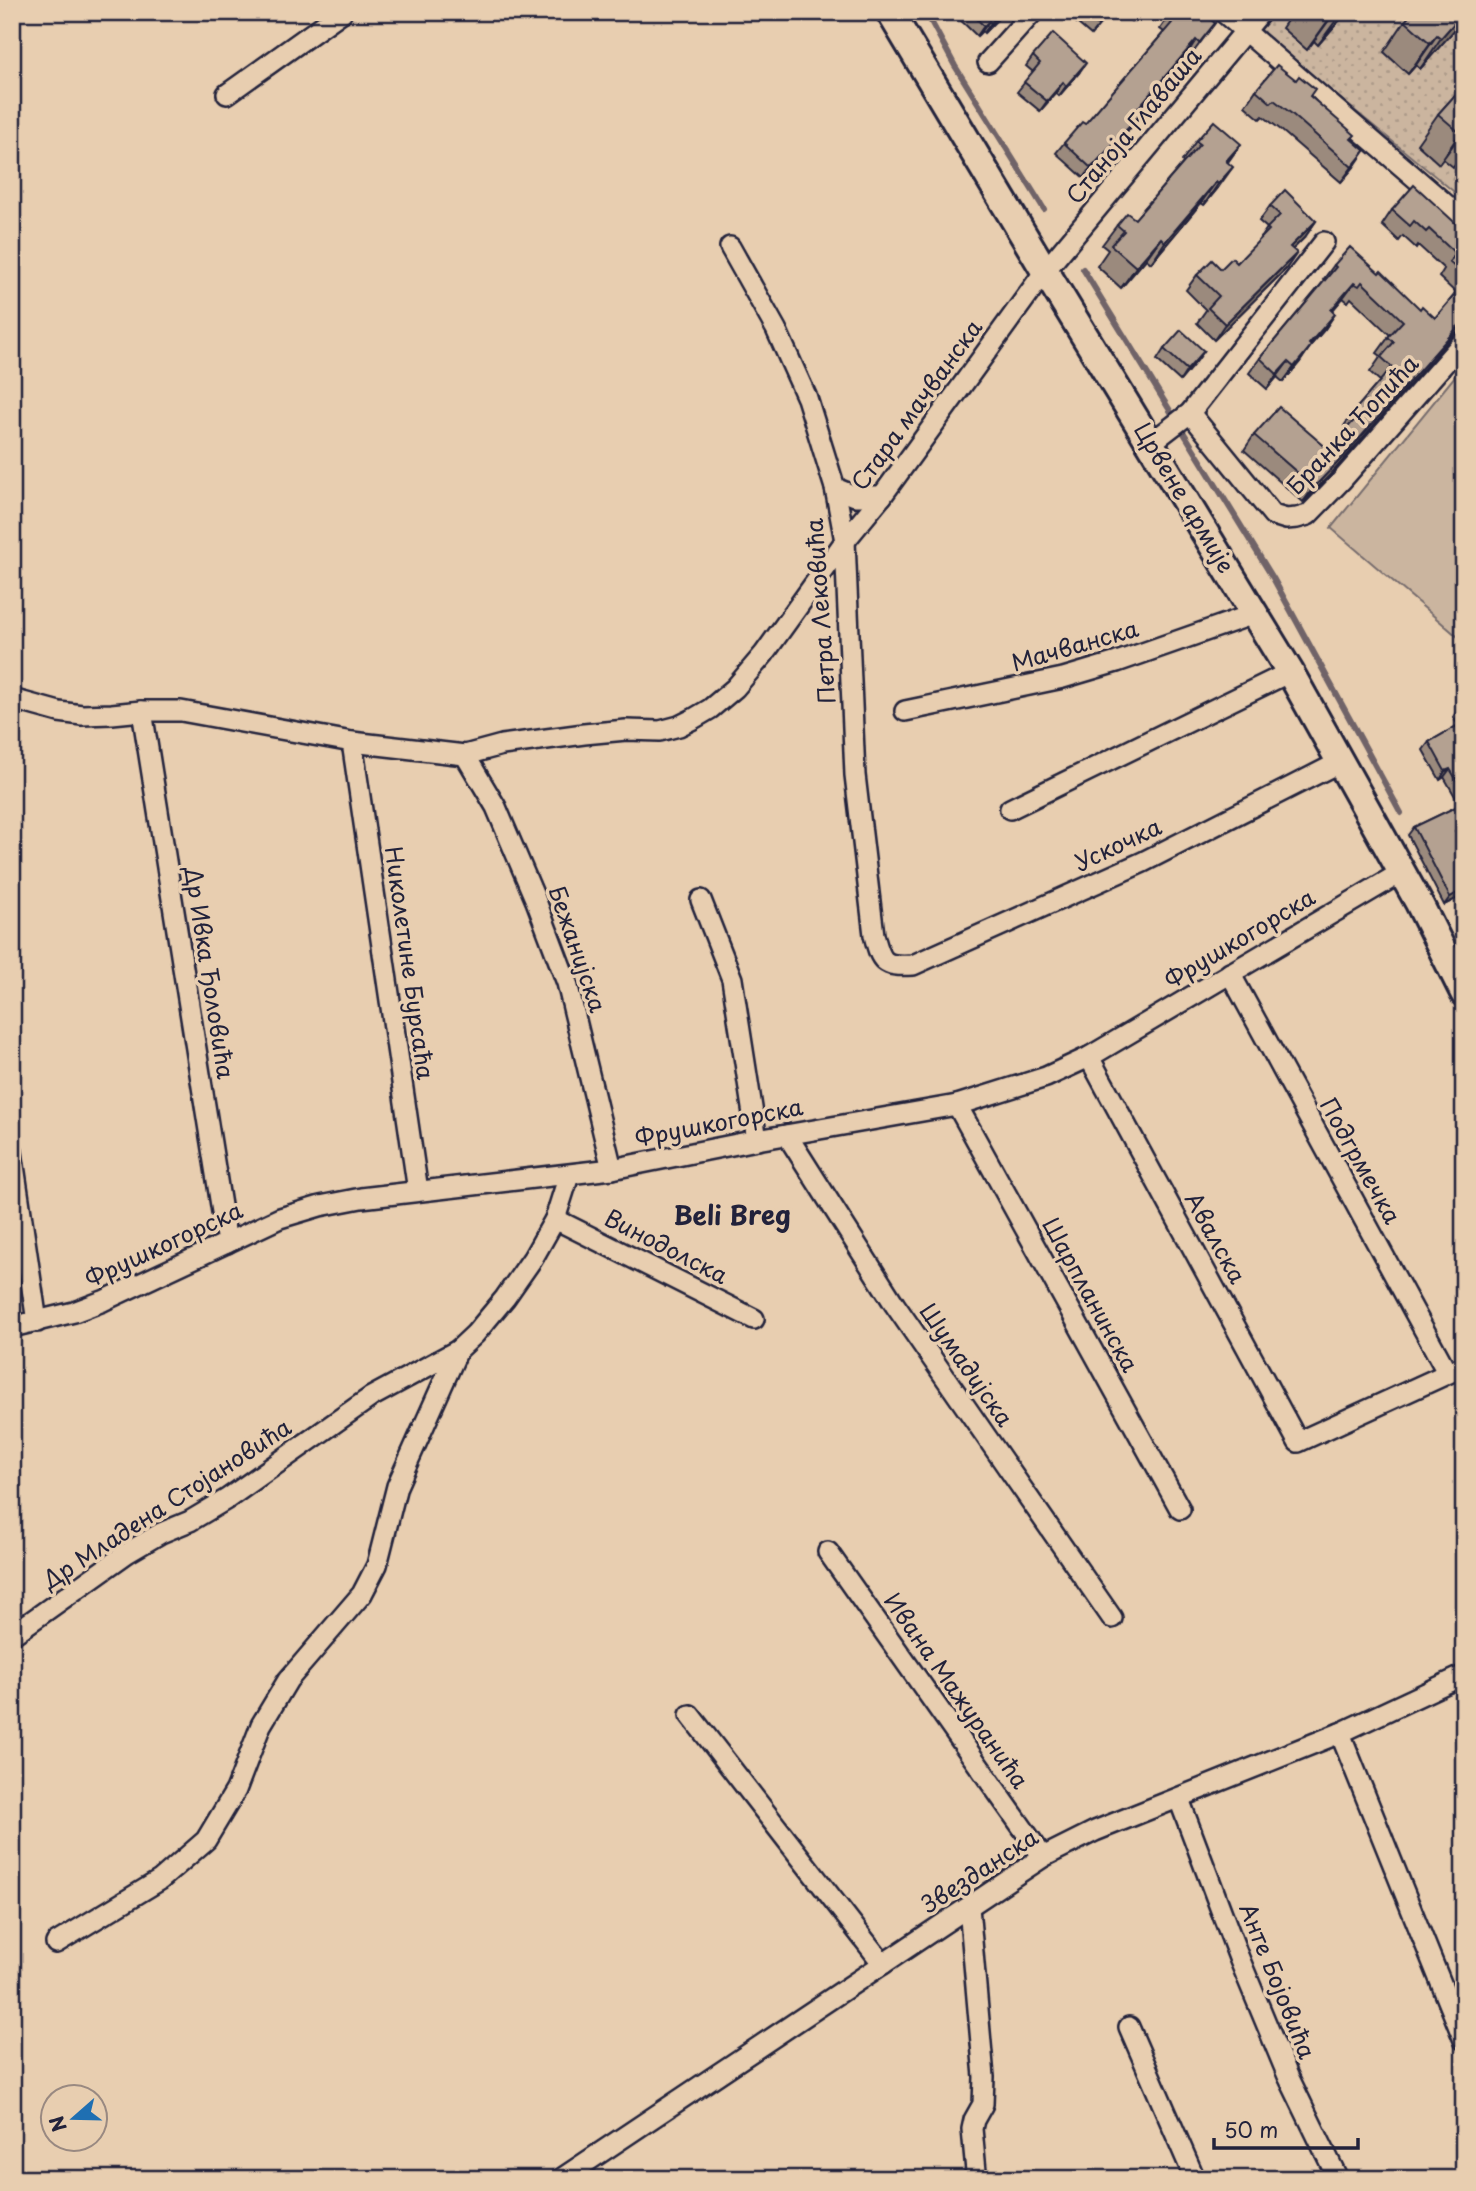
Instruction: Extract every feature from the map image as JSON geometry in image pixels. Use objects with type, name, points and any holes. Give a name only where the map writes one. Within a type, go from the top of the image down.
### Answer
[{"type":"main road","name":"Црвене армије","points":[[890,12],[1290,672],[1402,872],[1464,993]]},
{"type":"street","points":[[228,94],[342,12]]},
{"type":"street","points":[[1223,12],[1464,220]]},
{"type":"street","name":"Станоја Главаша","points":[[1045,271],[1261,12]]},
{"type":"street","points":[[988,62],[1028,14]]},
{"type":"street","points":[[1151,443],[1190,413],[1324,242]]},
{"type":"street","name":"Петра Лековића","points":[[730,247],[776,329],[807,398],[835,488],[845,541],[855,775],[874,935],[880,956],[886,963],[895,966],[913,965]]},
{"type":"street","name":"Стара мачванска","points":[[465,755],[502,745],[584,734],[626,730],[660,731],[679,726],[710,709],[735,688],[779,634],[1045,271]]},
{"type":"street","name":"Бранка Ћопића","points":[[1190,413],[1273,515],[1286,519],[1297,518],[1308,515],[1341,481],[1464,341]]},
{"type":"street","points":[[835,488],[855,496],[882,496]]},
{"type":"street","name":"Мачванска","points":[[905,711],[1063,678],[1254,614]]},
{"type":"street","points":[[1010,809],[1290,672]]},
{"type":"street","points":[[12,699],[59,712],[82,715],[181,711],[352,743],[465,755]]},
{"type":"street","name":"Др Ивка Ђоловића","points":[[142,711],[227,1243]]},
{"type":"street","name":"Николетине Бурсаћа","points":[[352,743],[418,1191]]},
{"type":"street","name":"Бежанијска","points":[[465,755],[496,807],[567,982],[612,1170]]},
{"type":"street","name":"Ускочка","points":[[913,965],[1143,862],[1340,762]]},
{"type":"street","name":"Фрушкогорска","points":[[12,1327],[103,1301],[280,1218],[320,1206],[361,1198],[612,1170],[757,1140],[957,1105],[1035,1081],[1089,1057],[1402,872]]},
{"type":"street","points":[[701,900],[732,979],[757,1140]]},
{"type":"street","name":"Подгрмечка","points":[[1230,973],[1455,1369]]},
{"type":"street","name":"Авалска","points":[[1089,1057],[1298,1442],[1455,1369]]},
{"type":"street","name":"Шарпланинска","points":[[957,1105],[1180,1509]]},
{"type":"street","name":"Шумадијска","points":[[787,1135],[895,1305],[1112,1618]]},
{"type":"street","points":[[12,1152],[37,1322]]},
{"type":"street","name":"Др Младена Стојановића","points":[[12,1635],[127,1553],[227,1499],[371,1397],[458,1350],[505,1298],[533,1258],[555,1219],[569,1175]]},
{"type":"street","name":"Винодолска","points":[[555,1219],[754,1319]]},
{"type":"street","points":[[56,1943],[160,1880],[206,1840],[236,1790],[261,1725],[288,1680],[362,1594],[377,1565],[397,1486],[458,1350]]},
{"type":"street","name":"Ивана Мажуранића","points":[[828,1552],[1043,1857]]},
{"type":"street","name":"Звезданска","points":[[561,2179],[1043,1857],[1095,1831],[1340,1733],[1464,1675]]},
{"type":"street","points":[[690,1715],[883,1964]]},
{"type":"street","points":[[1340,1733],[1464,2040]]},
{"type":"street","name":"Анте Бојовића","points":[[1179,1798],[1239,1958],[1289,2076],[1338,2179]]},
{"type":"street","points":[[969,1907],[984,2077],[983,2104],[972,2129],[976,2171],[973,2179]]},
{"type":"street","points":[[1129,2027],[1195,2179]]},
{"type":"shaded area","points":[[1275,12],[1464,12],[1464,200],[1259,32]]},
{"type":"shaded area","points":[[1464,365],[1464,642],[1331,528]]},
{"type":"building","points":[[970,12],[1002,12],[984,26]]},
{"type":"building","points":[[1083,12],[1109,12],[1098,25]]},
{"type":"building","points":[[1172,12],[1201,12],[1215,23],[1199,43],[1196,40],[1137,109],[1142,113],[1091,168],[1064,143],[1082,122],[1085,124],[1172,23],[1167,19]]},
{"type":"building","points":[[1320,12],[1335,12],[1329,19]]},
{"type":"building","points":[[1413,12],[1464,12],[1441,38],[1437,35],[1430,43],[1405,21]]},
{"type":"building","points":[[1053,33],[1086,63],[1066,86],[1063,82],[1047,101],[1024,82],[1040,63],[1033,56]]},
{"type":"building","points":[[1277,65],[1296,80],[1299,76],[1315,89],[1310,96],[1355,135],[1351,139],[1365,151],[1352,167],[1292,114],[1274,100],[1271,103],[1256,90]]},
{"type":"building","points":[[1464,85],[1464,129],[1460,133],[1438,114]]},
{"type":"building","points":[[1214,121],[1241,144],[1226,161],[1233,167],[1218,184],[1216,182],[1165,242],[1161,238],[1136,267],[1111,245],[1124,231],[1117,225],[1127,213],[1135,219],[1200,144],[1196,141]]},
{"type":"building","points":[[1414,185],[1464,231],[1464,275],[1449,262],[1456,254],[1429,229],[1426,232],[1414,221],[1410,226],[1392,210]]},
{"type":"building","points":[[1285,190],[1316,221],[1290,247],[1297,253],[1225,324],[1208,308],[1219,296],[1197,275],[1212,260],[1221,269],[1232,258],[1237,263],[1280,215],[1270,206]]},
{"type":"building","points":[[1350,247],[1379,273],[1381,271],[1420,309],[1422,306],[1435,318],[1464,284],[1464,320],[1314,487],[1254,435],[1279,407],[1328,449],[1359,415],[1354,411],[1392,367],[1381,357],[1394,342],[1388,337],[1403,321],[1362,282],[1359,286],[1354,283],[1331,310],[1335,314],[1309,344],[1311,346],[1294,367],[1288,362],[1277,374],[1260,358]]},
{"type":"building","points":[[1181,330],[1204,351],[1187,370],[1164,349]]},
{"type":"building","points":[[1464,722],[1464,792],[1450,769],[1445,771],[1429,742]]},
{"type":"building","points":[[1464,803],[1464,826],[1455,831],[1464,849],[1464,889],[1450,897],[1414,827]]},
{"type":"waterway","points":[[926,12],[955,66],[1044,209]]},
{"type":"waterway","points":[[1083,269],[1273,578],[1401,813]]},
{"type":"district","name":"Beli Breg","points":[[732,1216]]}]
